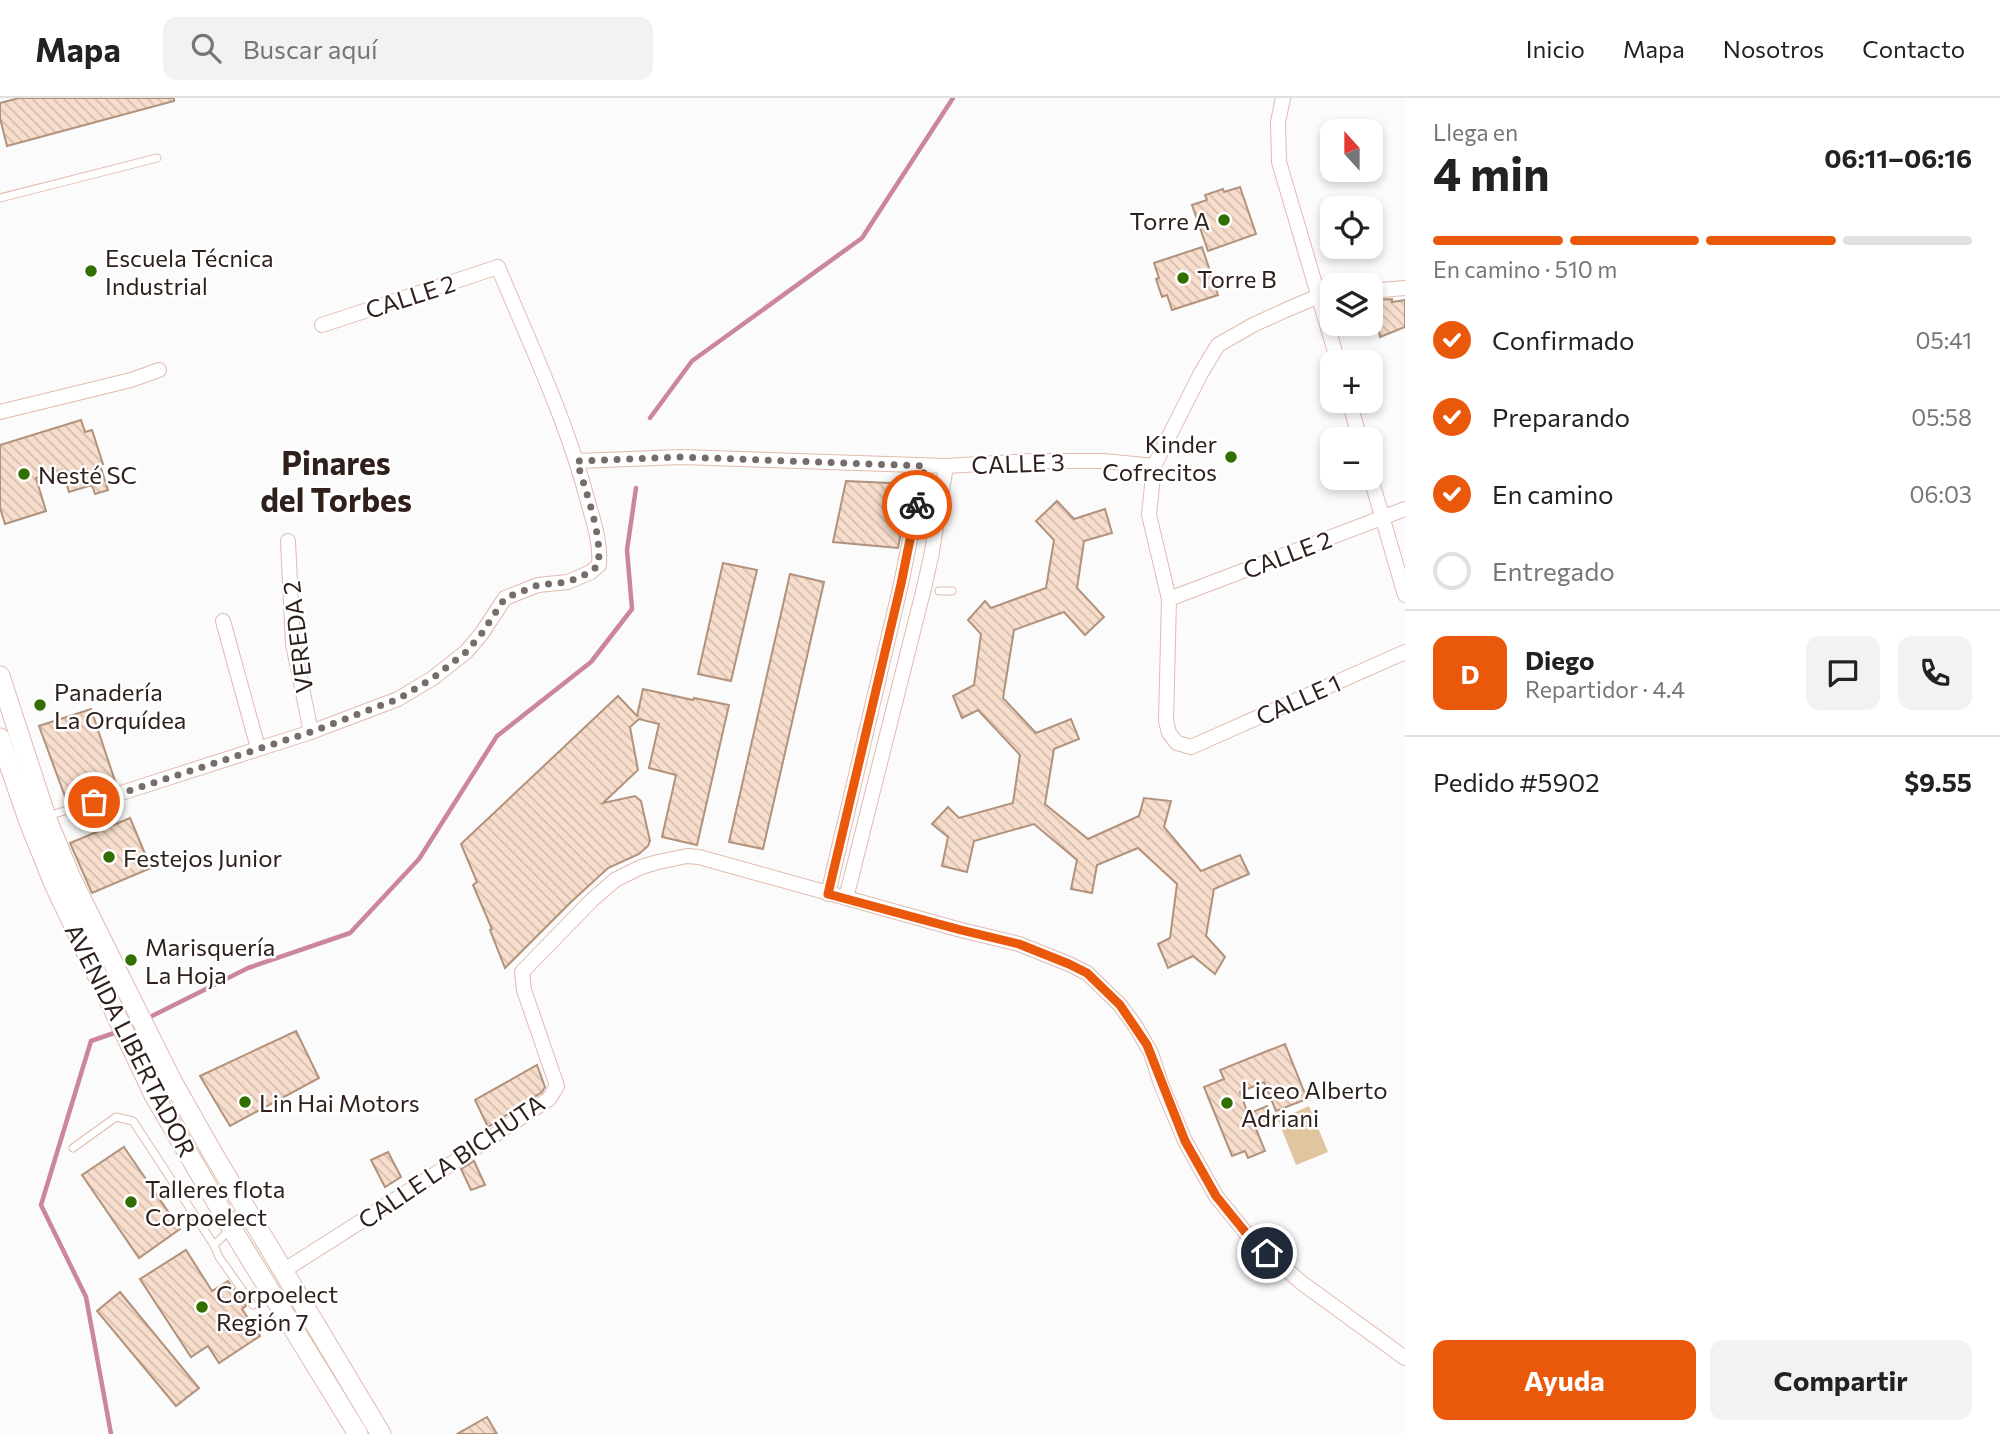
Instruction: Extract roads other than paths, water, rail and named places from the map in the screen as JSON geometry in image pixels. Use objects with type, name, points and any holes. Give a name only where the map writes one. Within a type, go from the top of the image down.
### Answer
[{"type":"main road","name":"AVENIDA LIBERTADOR","points":[[0,677],[5,741],[29,822],[104,993],[154,1095],[358,1434]]},
{"type":"main road","name":"AVENIDA LIBERTADOR","points":[[5,741],[46,817],[71,878],[173,1083],[381,1434]]},
{"type":"street","points":[[1283,98],[1278,122],[1279,162],[1320,281]]},
{"type":"street","name":"CALLE 2","points":[[322,325],[498,267],[577,461]]},
{"type":"street","points":[[1383,290],[1405,288]]},
{"type":"street","points":[[1170,599],[1149,515],[1154,466],[1218,345],[1253,325],[1320,297]]},
{"type":"street","points":[[0,412],[131,380],[159,370]]},
{"type":"street","name":"CALLE 3","points":[[577,461],[694,457],[925,466],[1056,461],[1104,461],[1154,466]]},
{"type":"street","points":[[118,794],[311,732],[398,699],[433,678],[466,652],[505,598],[538,585],[568,582],[591,572],[598,565],[600,555],[598,536],[577,461]]},
{"type":"street","points":[[828,894],[901,584],[925,466]]},
{"type":"street","points":[[846,898],[924,588],[946,466]]},
{"type":"street","points":[[1375,490],[1405,595]]},
{"type":"street","name":"CALLE 2","points":[[1170,599],[1405,509]]},
{"type":"street","name":"VEREDA 2","points":[[288,541],[293,644],[311,732]]},
{"type":"street","name":"CALLE 1","points":[[1170,599],[1166,721],[1168,733],[1177,743],[1191,747],[1405,652]]},
{"type":"street","points":[[223,621],[258,748]]},
{"type":"street","name":"CALLE LA BICHUTA","points":[[282,1271],[549,1099],[557,1086],[524,990],[522,972],[615,880],[641,867],[687,856],[699,857],[1019,944],[1087,973],[1120,1005],[1152,1053],[1161,1084],[1185,1141],[1216,1196],[1250,1238],[1302,1283],[1405,1358]]},
{"type":"lane","points":[[0,198],[157,158]]},
{"type":"lane","points":[[939,591],[952,590]]},
{"type":"lane","points":[[46,817],[118,794]]},
{"type":"lane","points":[[73,1149],[116,1117],[132,1121],[253,1305]]},
{"type":"lane","points":[[214,1245],[232,1228]]},
{"type":"waterway","points":[[650,418],[692,361],[862,238],[953,98]]},
{"type":"waterway","points":[[148,1018],[248,968],[350,933],[419,859],[497,736],[591,662],[632,609],[627,550],[636,488]]},
{"type":"waterway","points":[[111,1434],[86,1297],[41,1205],[91,1041],[114,1033]]},
{"type":"place","name":"Torre A","points":[[1224,220]]},
{"type":"place","name":"Escuela Técnica Industrial","points":[[91,271]]},
{"type":"place","name":"Torre B","points":[[1183,278]]},
{"type":"place","name":"Kinder Cofrecitos","points":[[1231,457]]},
{"type":"place","name":"Nesté SC","points":[[24,474]]},
{"type":"place","name":"Panadería La Orquídea","points":[[40,705]]},
{"type":"place","name":"Festejos Junior","points":[[109,857]]},
{"type":"place","name":"Marisquería La Hoja","points":[[131,960]]},
{"type":"place","name":"Lin Hai Motors","points":[[245,1102]]},
{"type":"place","name":"Liceo Alberto Adriani","points":[[1227,1103]]},
{"type":"place","name":"Talleres flota Corpoelect","points":[[131,1202]]},
{"type":"place","name":"Corpoelect Región 7","points":[[202,1307]]},
{"type":"district","name":"Pinares del Torbes","points":[[336,480]]}]
